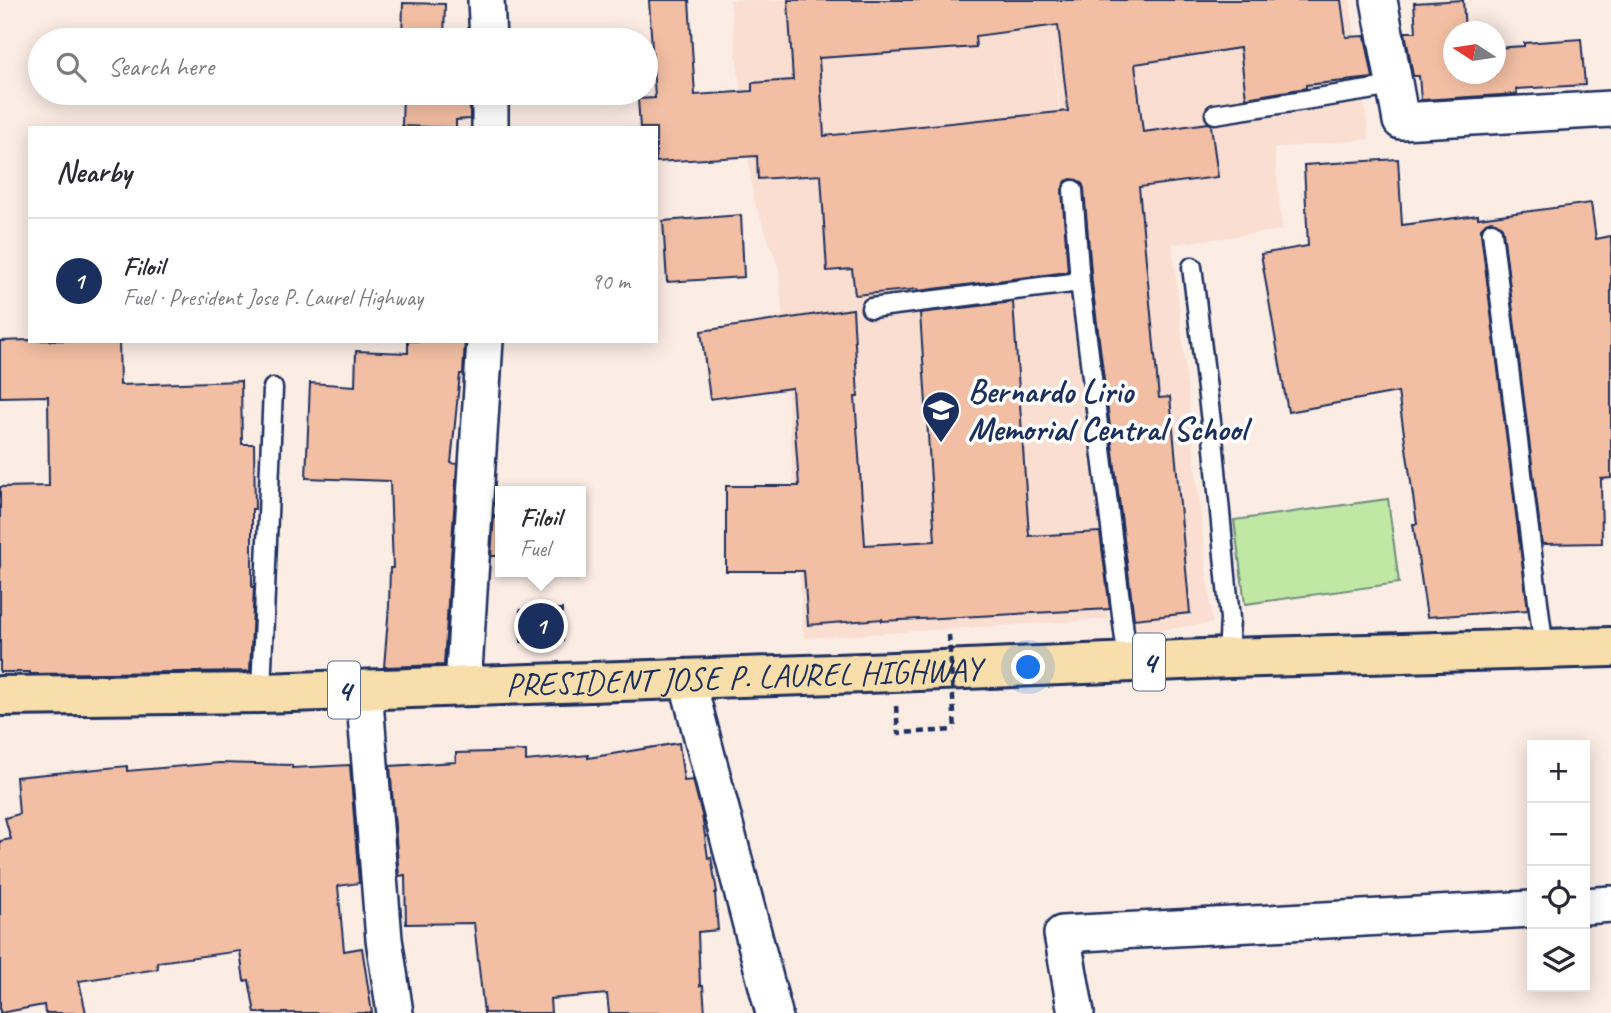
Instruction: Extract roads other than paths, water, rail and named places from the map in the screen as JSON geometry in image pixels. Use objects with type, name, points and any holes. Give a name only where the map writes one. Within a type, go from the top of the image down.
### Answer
[{"type":"highway","name":"PRESIDENT JOSE P. LAUREL HIGHWAY","points":[[0,696],[261,693],[1611,647]]},
{"type":"street","points":[[486,0],[487,28]]},
{"type":"street","points":[[1380,0],[1401,121],[1611,109]]},
{"type":"street","points":[[490,105],[490,126]]},
{"type":"street","points":[[463,686],[485,343]]},
{"type":"street","points":[[687,679],[774,1013]]},
{"type":"street","points":[[364,689],[384,939],[395,1013]]},
{"type":"street","points":[[1590,906],[1611,904]]},
{"type":"street","points":[[1076,1013],[1062,934],[1527,909]]},
{"type":"lane","points":[[1215,114],[1394,86]]},
{"type":"lane","points":[[1073,191],[1080,282],[1128,663]]},
{"type":"lane","points":[[1492,232],[1544,650]]},
{"type":"lane","points":[[1192,267],[1217,477],[1230,619],[1228,658]]},
{"type":"lane","points":[[871,308],[1080,282]]},
{"type":"lane","points":[[261,693],[273,388]]},
{"type":"place","name":"Bernardo Lirio Memorial Central School","points":[[941,444]]},
{"type":"place","name":"Filoil","points":[[541,626]]}]
